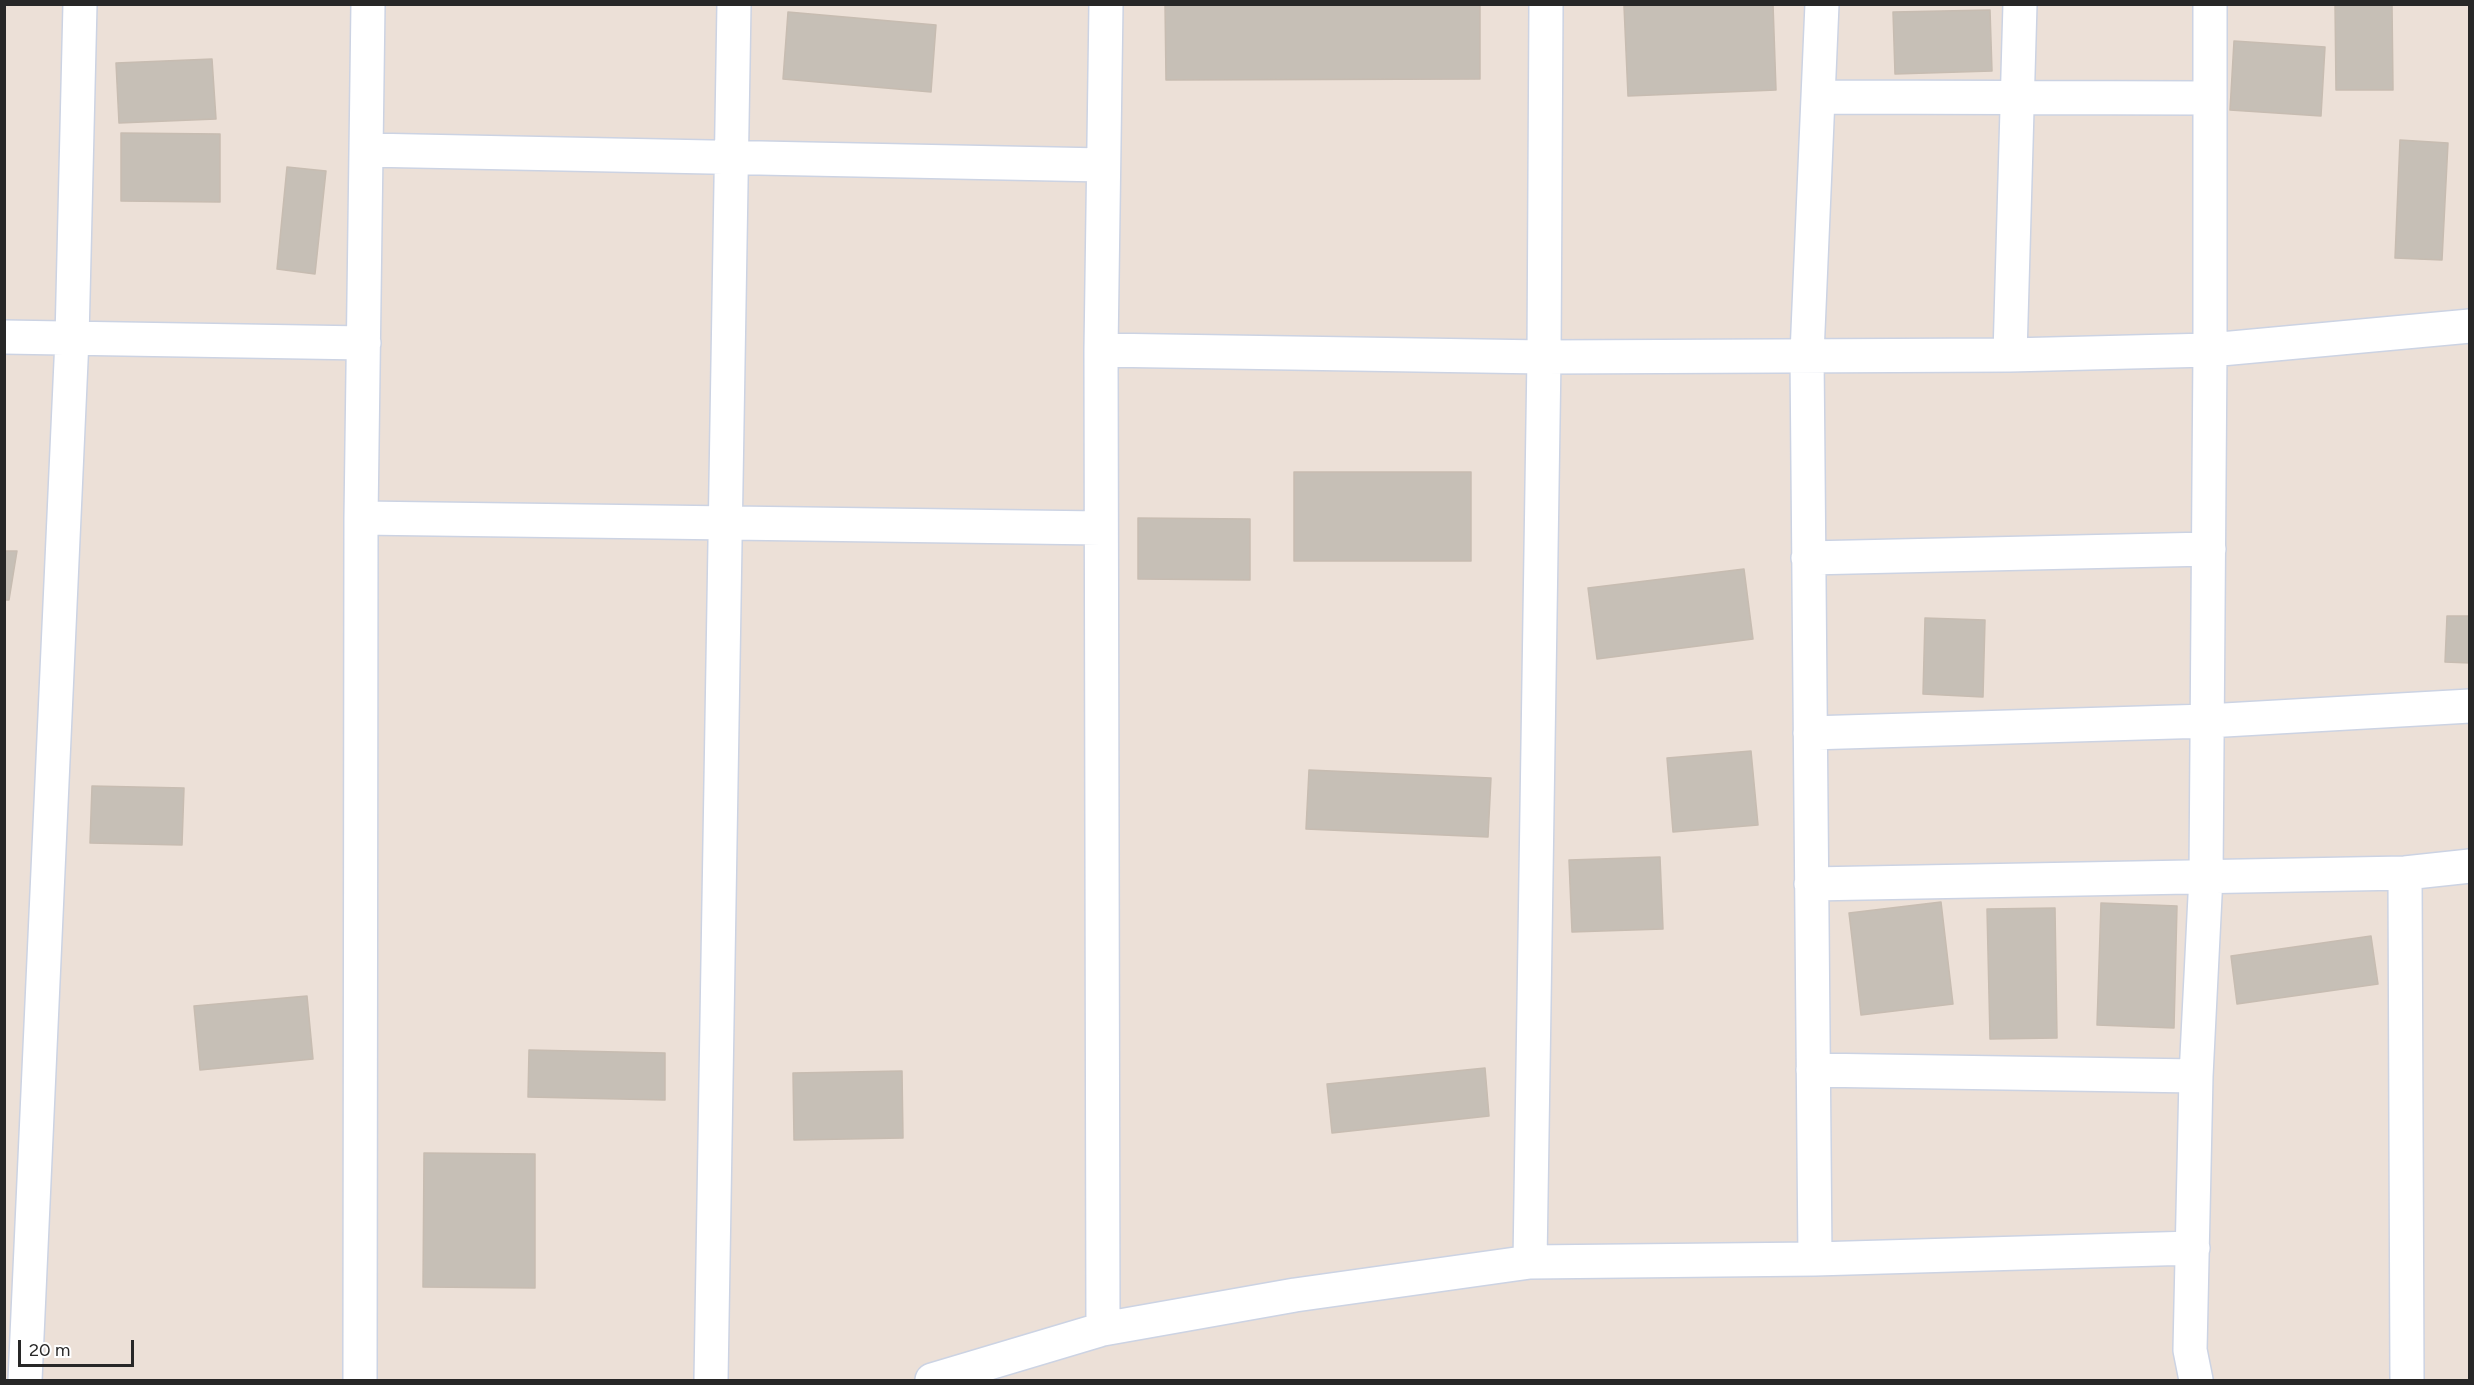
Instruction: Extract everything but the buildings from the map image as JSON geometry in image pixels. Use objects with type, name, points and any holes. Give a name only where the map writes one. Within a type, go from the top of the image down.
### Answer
[{"type":"street","points":[[25,1380],[72,339],[80,4]]},
{"type":"street","points":[[360,1380],[360,518],[368,4]]},
{"type":"street","points":[[711,1380],[734,4]]},
{"type":"street","points":[[1103,1329],[1101,350],[1106,4]]},
{"type":"street","points":[[1530,1262],[1545,357],[1546,4]]},
{"type":"street","points":[[1815,1259],[1807,354],[1822,4]]},
{"type":"street","points":[[2010,355],[2020,4]]},
{"type":"street","points":[[2196,1380],[2190,1350],[2196,1076],[2206,876],[2210,4]]},
{"type":"street","points":[[1818,97],[2210,98]]},
{"type":"street","points":[[367,150],[1103,165]]},
{"type":"street","points":[[1101,350],[1545,357],[1807,354],[2010,355],[2210,350],[2469,326]]},
{"type":"street","points":[[4,337],[364,343]]},
{"type":"street","points":[[360,518],[1101,528]]},
{"type":"street","points":[[1808,558],[2209,549]]},
{"type":"street","points":[[1810,733],[2207,721],[2469,706]]},
{"type":"street","points":[[1811,884],[2405,873],[2469,866]]},
{"type":"street","points":[[2405,873],[2408,1380]]},
{"type":"street","points":[[1813,1070],[2196,1076]]},
{"type":"street","points":[[932,1380],[1103,1329],[1295,1295],[1530,1262],[1815,1259],[2193,1248]]}]
